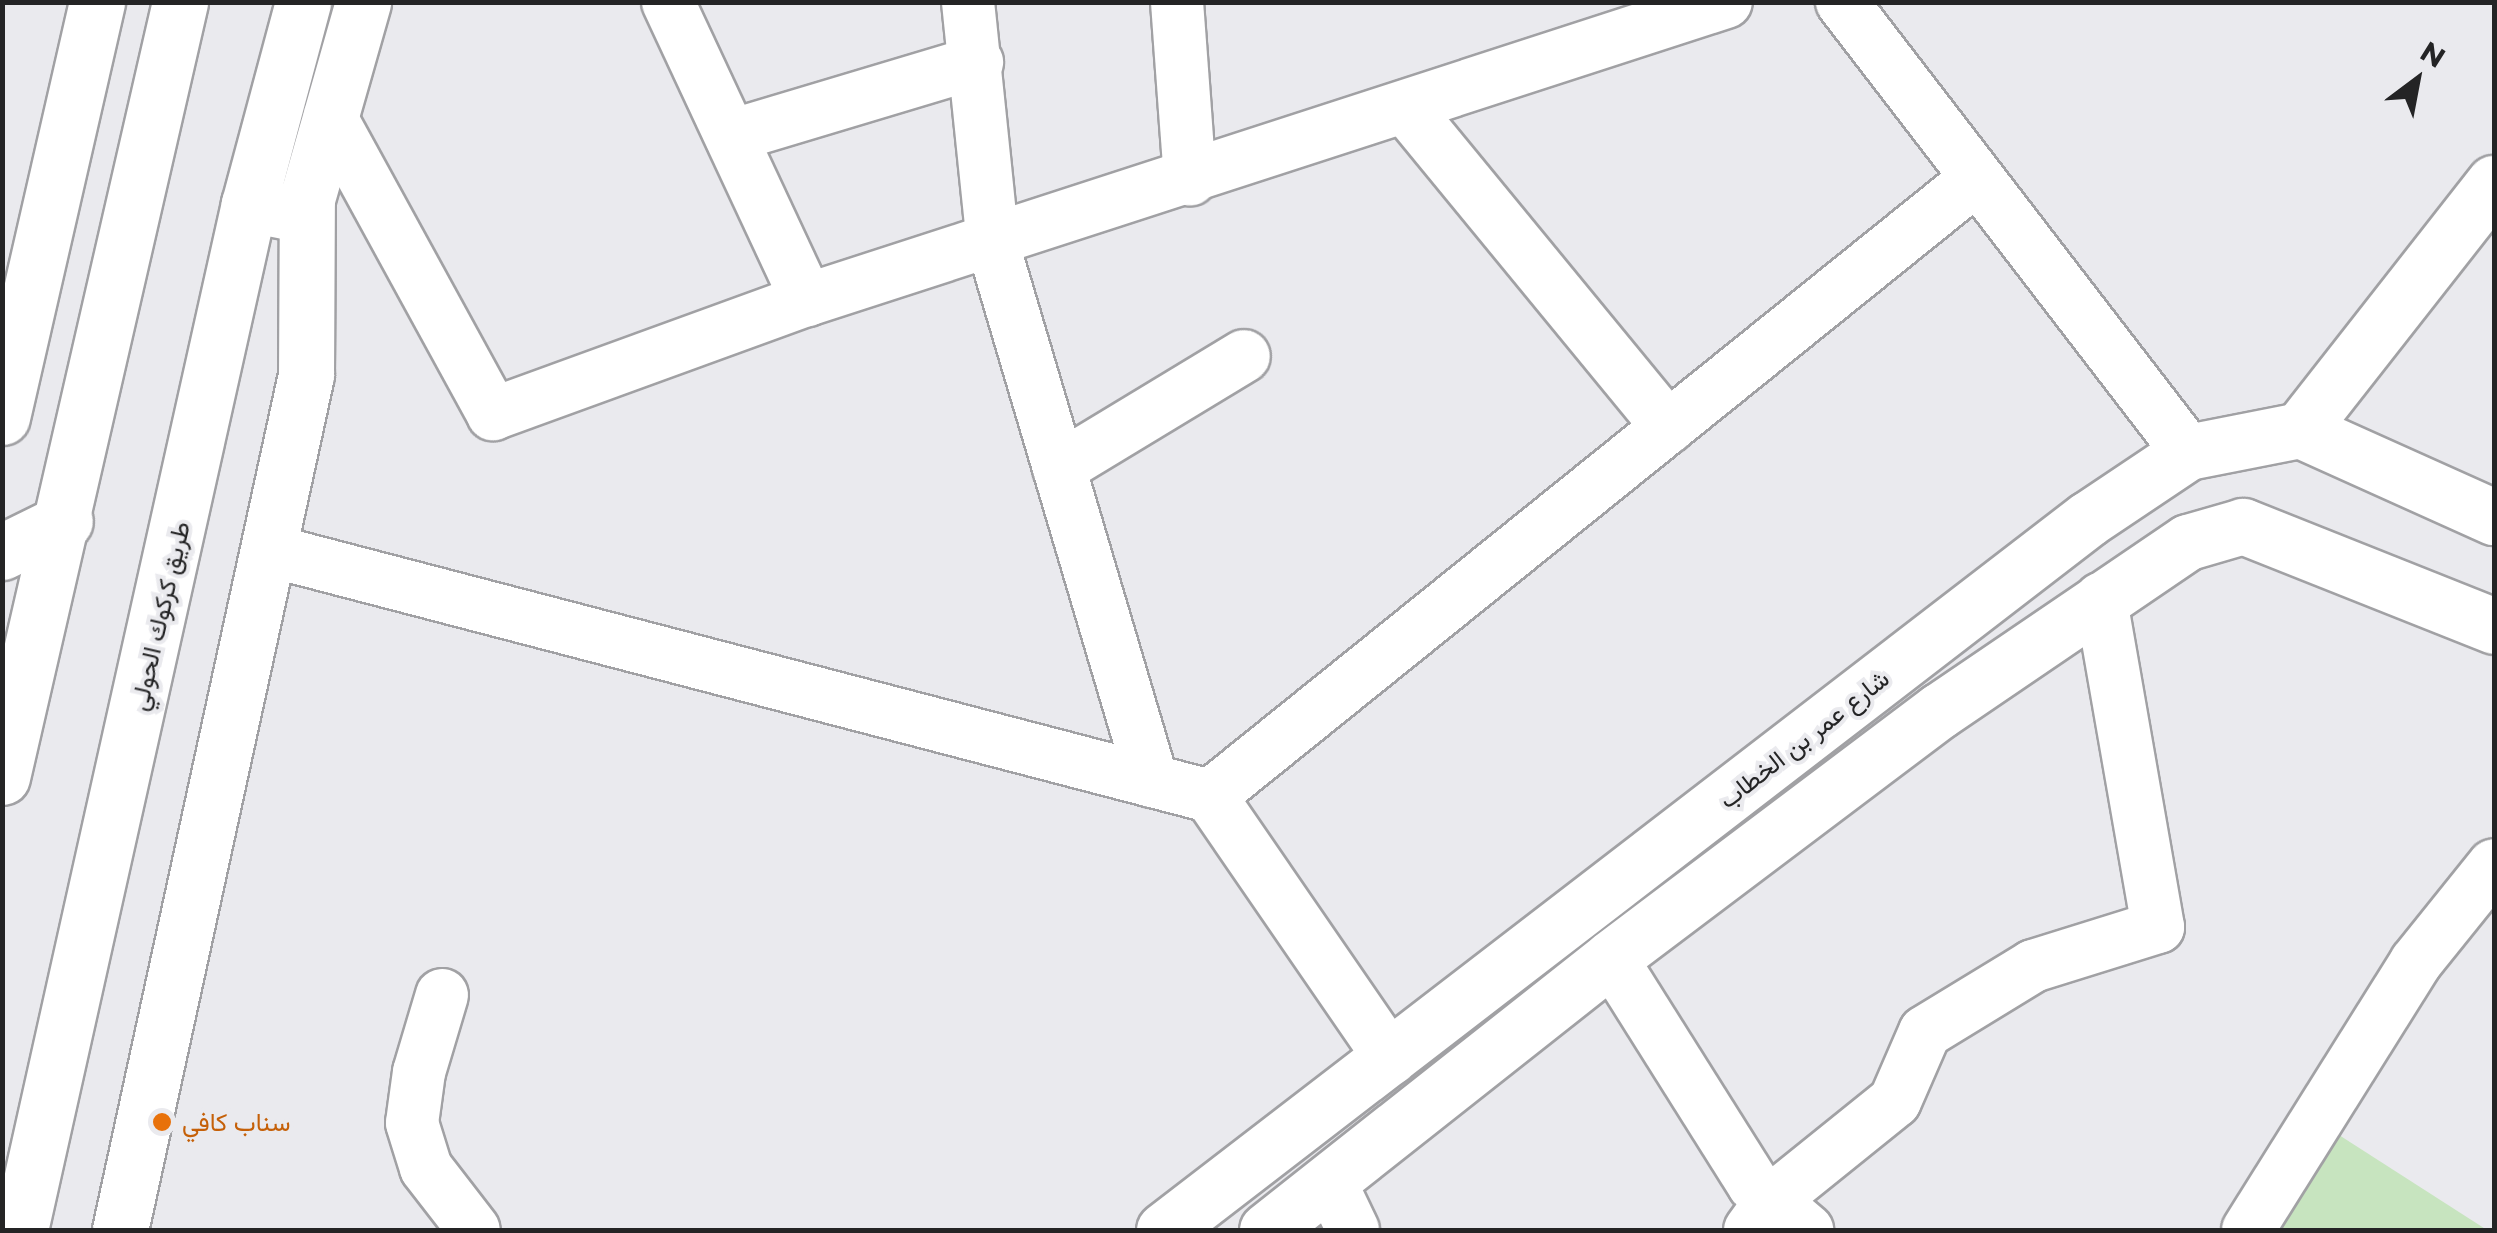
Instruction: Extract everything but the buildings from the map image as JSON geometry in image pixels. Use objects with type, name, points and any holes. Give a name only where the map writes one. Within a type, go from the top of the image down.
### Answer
[{"type":"main road","points":[[2,417],[97,2]]},
{"type":"main road","name":"طريق كركوك الحولي","points":[[20,1230],[249,204],[304,2]]},
{"type":"main road","points":[[120,1230],[306,375],[304,215],[363,2]]},
{"type":"main road","points":[[2,777],[64,521],[178,3]]},
{"type":"main road","points":[[2494,183],[2300,430],[2494,517]]},
{"type":"main road","points":[[249,204],[304,215]]},
{"type":"main road","name":"شارع عمر بن الخطاب","points":[[1164,1230],[1392,1060],[2088,520],[2188,452],[2300,430]]},
{"type":"main road","points":[[2,552],[64,521]]},
{"type":"main road","points":[[1267,1230],[1342,1207],[1610,958],[1940,710],[2188,542],[2243,526],[2494,626]]},
{"type":"main road","points":[[40,1136],[42,1230]]},
{"type":"street","points":[[668,2],[806,300]]},
{"type":"street","points":[[968,2],[993,244],[1152,781]]},
{"type":"street","points":[[1177,2],[1190,180]]},
{"type":"street","points":[[330,116],[494,414],[806,300],[993,244],[1726,2]]},
{"type":"street","points":[[1842,2],[2188,452]]},
{"type":"street","points":[[730,136],[977,62]]},
{"type":"street","points":[[1406,108],[1668,427]]},
{"type":"street","points":[[1210,796],[1977,178]]},
{"type":"street","points":[[1059,468],[1244,356]]},
{"type":"street","points":[[268,550],[1210,796],[1392,1060]]},
{"type":"street","points":[[1610,958],[1776,1221],[1895,1101],[1924,1032],[2033,966],[2158,926],[2101,599]]},
{"type":"street","points":[[2248,1230],[2416,962],[2494,865]]},
{"type":"street","points":[[442,995],[418,1072],[412,1122],[426,1168],[474,1230]]},
{"type":"green space","points":[[2339,1135],[2487,1230],[2277,1230]]},
{"type":"place","name":"سناب كافي","points":[[162,1122]]}]
